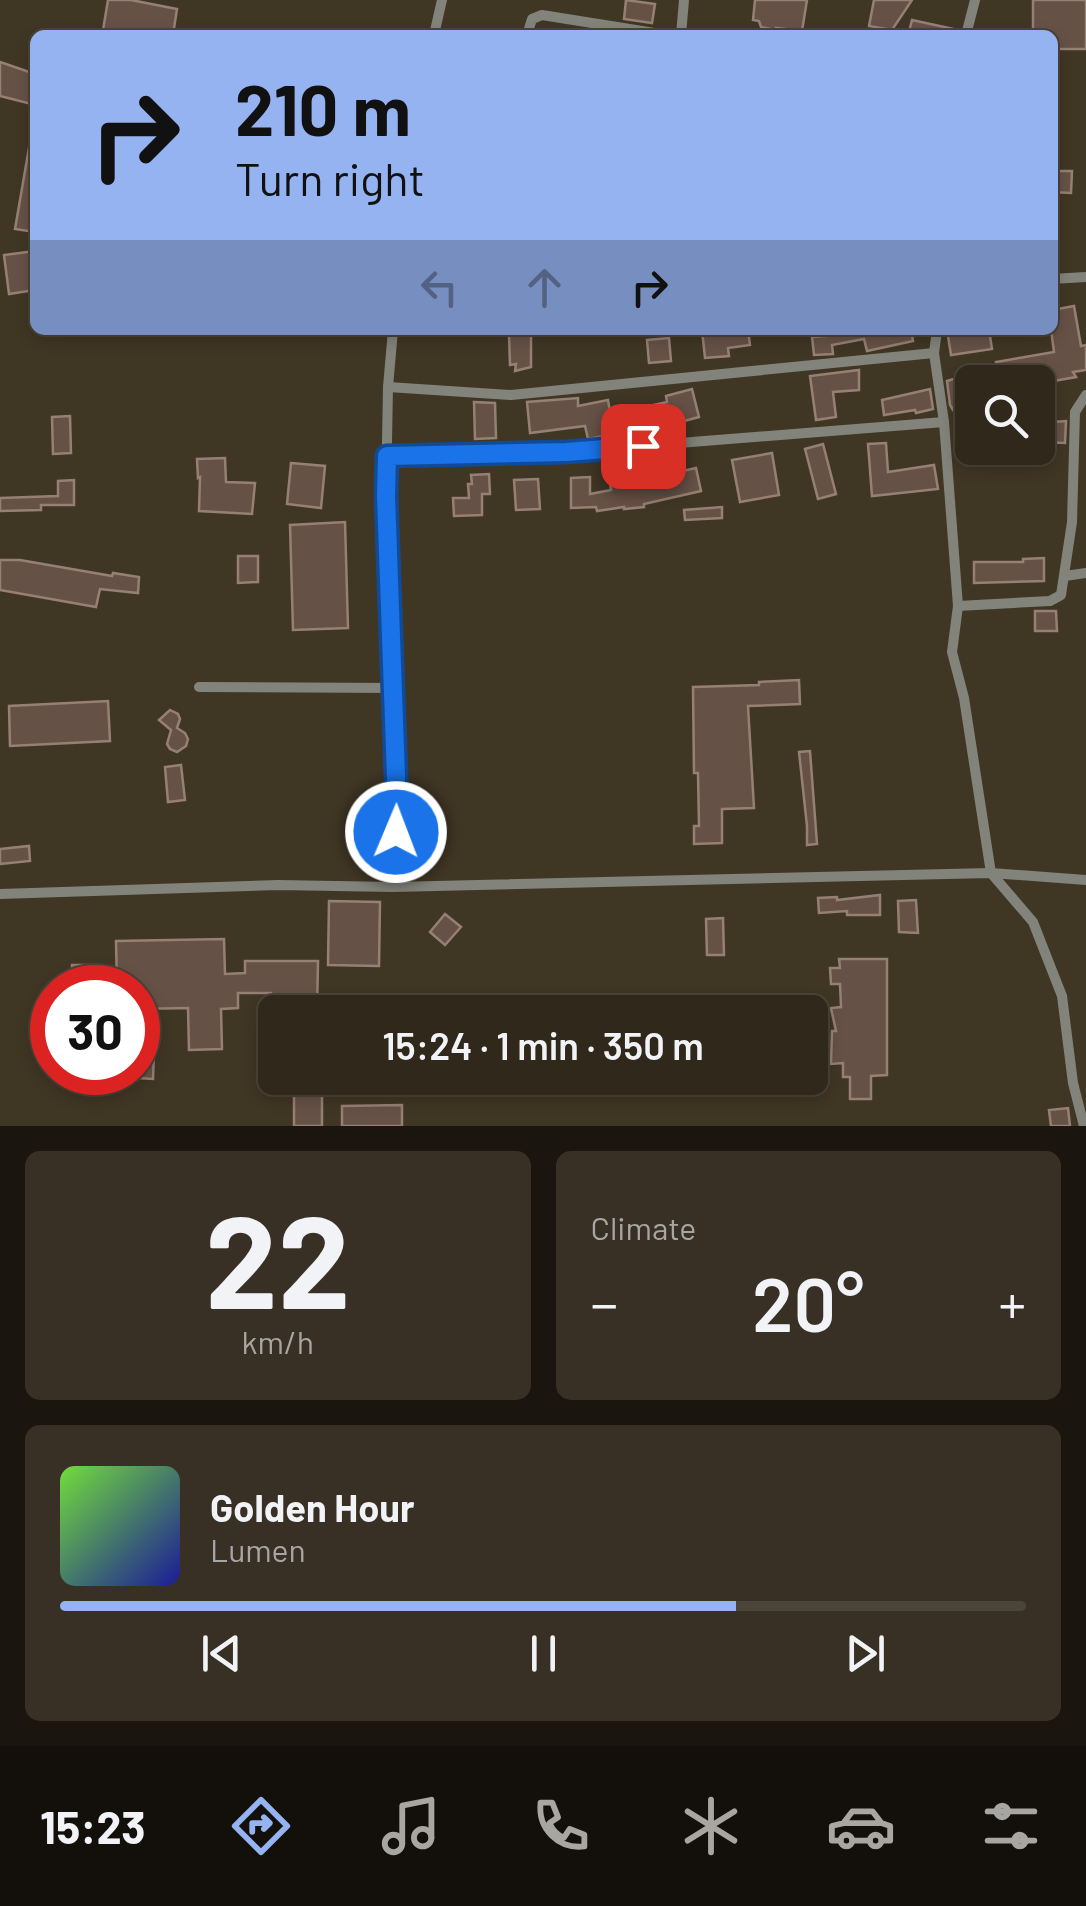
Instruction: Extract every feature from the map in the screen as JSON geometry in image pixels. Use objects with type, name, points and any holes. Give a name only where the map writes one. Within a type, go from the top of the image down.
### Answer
[{"type":"street","points":[[435,30],[442,0]]},
{"type":"street","points":[[681,30],[684,0]]},
{"type":"street","points":[[967,30],[975,0]]},
{"type":"street","points":[[529,30],[532,19],[542,15],[635,30]]},
{"type":"street","points":[[1058,278],[1086,276]]},
{"type":"street","points":[[393,335],[386,496],[397,805],[394,887]]},
{"type":"street","points":[[936,335],[934,353],[944,422],[958,606],[952,652],[964,698],[992,874],[1033,922],[1062,996],[1073,1083],[1084,1126]]},
{"type":"street","points":[[388,387],[510,395],[934,353]]},
{"type":"street","points":[[958,606],[1050,600],[1061,595],[1072,522],[1075,412],[1086,396]]},
{"type":"street","points":[[387,456],[566,452],[944,422]]},
{"type":"street","points":[[1072,522],[1086,519]]},
{"type":"street","points":[[1065,576],[1086,574]]},
{"type":"street","points":[[200,687],[394,688]]},
{"type":"street","points":[[0,894],[278,885],[394,887],[992,874],[1086,880]]},
{"type":"building","points":[[108,0],[177,9],[174,30],[103,30]]},
{"type":"building","points":[[626,0],[655,4],[652,23],[624,19]]},
{"type":"building","points":[[755,0],[807,0],[802,30],[761,27],[759,21],[753,20]]},
{"type":"building","points":[[874,0],[912,0],[892,30],[869,26]]},
{"type":"building","points":[[1033,0],[1086,0],[1086,49],[1058,49],[1058,30],[1033,30]]},
{"type":"building","points":[[912,20],[958,30],[910,30]]},
{"type":"building","points":[[0,62],[30,72],[30,104],[0,96]]},
{"type":"building","points":[[30,142],[30,231],[15,229]]},
{"type":"building","points":[[1058,171],[1072,171],[1071,193],[1058,192]]},
{"type":"building","points":[[30,252],[30,291],[9,294],[4,255]]},
{"type":"building","points":[[1074,306],[1081,346],[1086,345],[1086,370],[1073,372],[1076,377],[1055,381],[1055,365],[997,365],[996,362],[1054,352],[1052,335],[1058,335],[1058,309]]},
{"type":"building","points":[[509,335],[531,335],[531,367],[515,371],[516,364],[510,365]]},
{"type":"building","points":[[703,335],[749,335],[750,345],[728,348],[729,356],[705,358]]},
{"type":"building","points":[[912,335],[913,341],[867,351],[864,339],[832,345],[833,354],[814,355],[812,337]]},
{"type":"building","points":[[948,335],[990,335],[992,349],[951,355]]},
{"type":"building","points":[[669,338],[671,361],[649,363],[647,340]]},
{"type":"building","points":[[859,370],[859,390],[833,392],[836,417],[816,420],[810,376]]},
{"type":"building","points":[[955,379],[953,410],[950,405],[947,381]]},
{"type":"building","points":[[692,389],[699,417],[669,425],[671,435],[646,437],[640,408],[667,402],[666,396]]},
{"type":"building","points":[[930,389],[933,409],[884,415],[882,400]]},
{"type":"building","points":[[578,398],[578,406],[608,400],[614,434],[588,439],[585,426],[530,433],[527,402]]},
{"type":"building","points":[[474,402],[495,403],[496,438],[475,439]]},
{"type":"building","points":[[70,416],[71,453],[53,454],[52,417]]},
{"type":"building","points":[[1066,421],[1065,443],[1055,443],[1055,422]]},
{"type":"building","points":[[886,443],[888,472],[934,465],[938,489],[872,496],[868,444]]},
{"type":"building","points":[[823,444],[836,494],[818,499],[805,449]]},
{"type":"building","points":[[772,453],[779,495],[740,502],[732,460]]},
{"type":"building","points":[[225,458],[226,482],[255,483],[252,514],[199,511],[197,459]]},
{"type":"building","points":[[291,463],[325,466],[321,508],[287,504]]},
{"type":"building","points":[[642,466],[644,483],[696,468],[701,491],[644,507],[597,511],[596,507],[571,508],[571,478],[590,477],[590,494],[611,490],[608,471]]},
{"type":"building","points":[[489,474],[490,494],[482,494],[482,515],[454,516],[453,498],[469,498],[471,475]]},
{"type":"building","points":[[538,479],[540,509],[516,510],[514,480]]},
{"type":"building","points":[[74,480],[74,505],[0,511],[0,498],[58,496],[58,481]]},
{"type":"building","points":[[722,507],[722,518],[685,520],[684,510]]},
{"type":"building","points":[[345,522],[348,628],[293,630],[290,525]]},
{"type":"building","points":[[238,556],[258,556],[258,582],[238,583]]},
{"type":"building","points":[[1044,558],[1044,581],[974,583],[974,562]]},
{"type":"building","points":[[0,560],[139,577],[138,593],[100,589],[96,607],[0,590]]},
{"type":"building","points":[[1035,611],[1056,611],[1057,631],[1035,631]]},
{"type":"building","points":[[799,680],[800,704],[748,706],[754,808],[722,809],[722,843],[694,844],[694,826],[699,826],[693,687]]},
{"type":"building","points":[[108,701],[110,741],[10,746],[9,706]]},
{"type":"building","points":[[170,710],[178,714],[177,728],[188,739],[177,752],[167,744],[171,730],[159,720]]},
{"type":"building","points":[[810,751],[817,844],[807,845],[799,752]]},
{"type":"building","points":[[181,765],[185,800],[168,802],[165,767]]},
{"type":"building","points":[[29,846],[30,861],[0,864],[0,849]]},
{"type":"building","points":[[880,895],[880,915],[819,913],[818,898]]},
{"type":"building","points":[[916,900],[918,933],[899,932],[898,901]]},
{"type":"building","points":[[329,901],[380,902],[379,966],[328,965]]},
{"type":"building","points":[[445,914],[461,927],[445,945],[430,932]]},
{"type":"building","points":[[723,918],[724,955],[707,955],[706,919]]},
{"type":"building","points":[[224,939],[225,974],[245,973],[245,961],[318,961],[317,995],[238,993],[238,1008],[221,1009],[222,1049],[189,1050],[188,1008],[160,1009],[160,965],[117,965],[116,941]]},
{"type":"building","points":[[839,959],[887,959],[887,1075],[871,1076],[871,1099],[850,1099],[850,1077],[843,1077],[843,1063],[831,1064],[832,1031],[836,1031],[831,1008],[841,1007],[840,984],[831,984],[830,968],[840,968]]},
{"type":"building","points":[[294,1095],[322,1095],[322,1126],[294,1126]]},
{"type":"building","points":[[402,1105],[402,1126],[342,1126],[342,1106]]},
{"type":"building","points":[[1068,1108],[1070,1126],[1051,1126],[1049,1110]]},
{"type":"route","points":[[396,832],[387,456],[643,446]]}]
